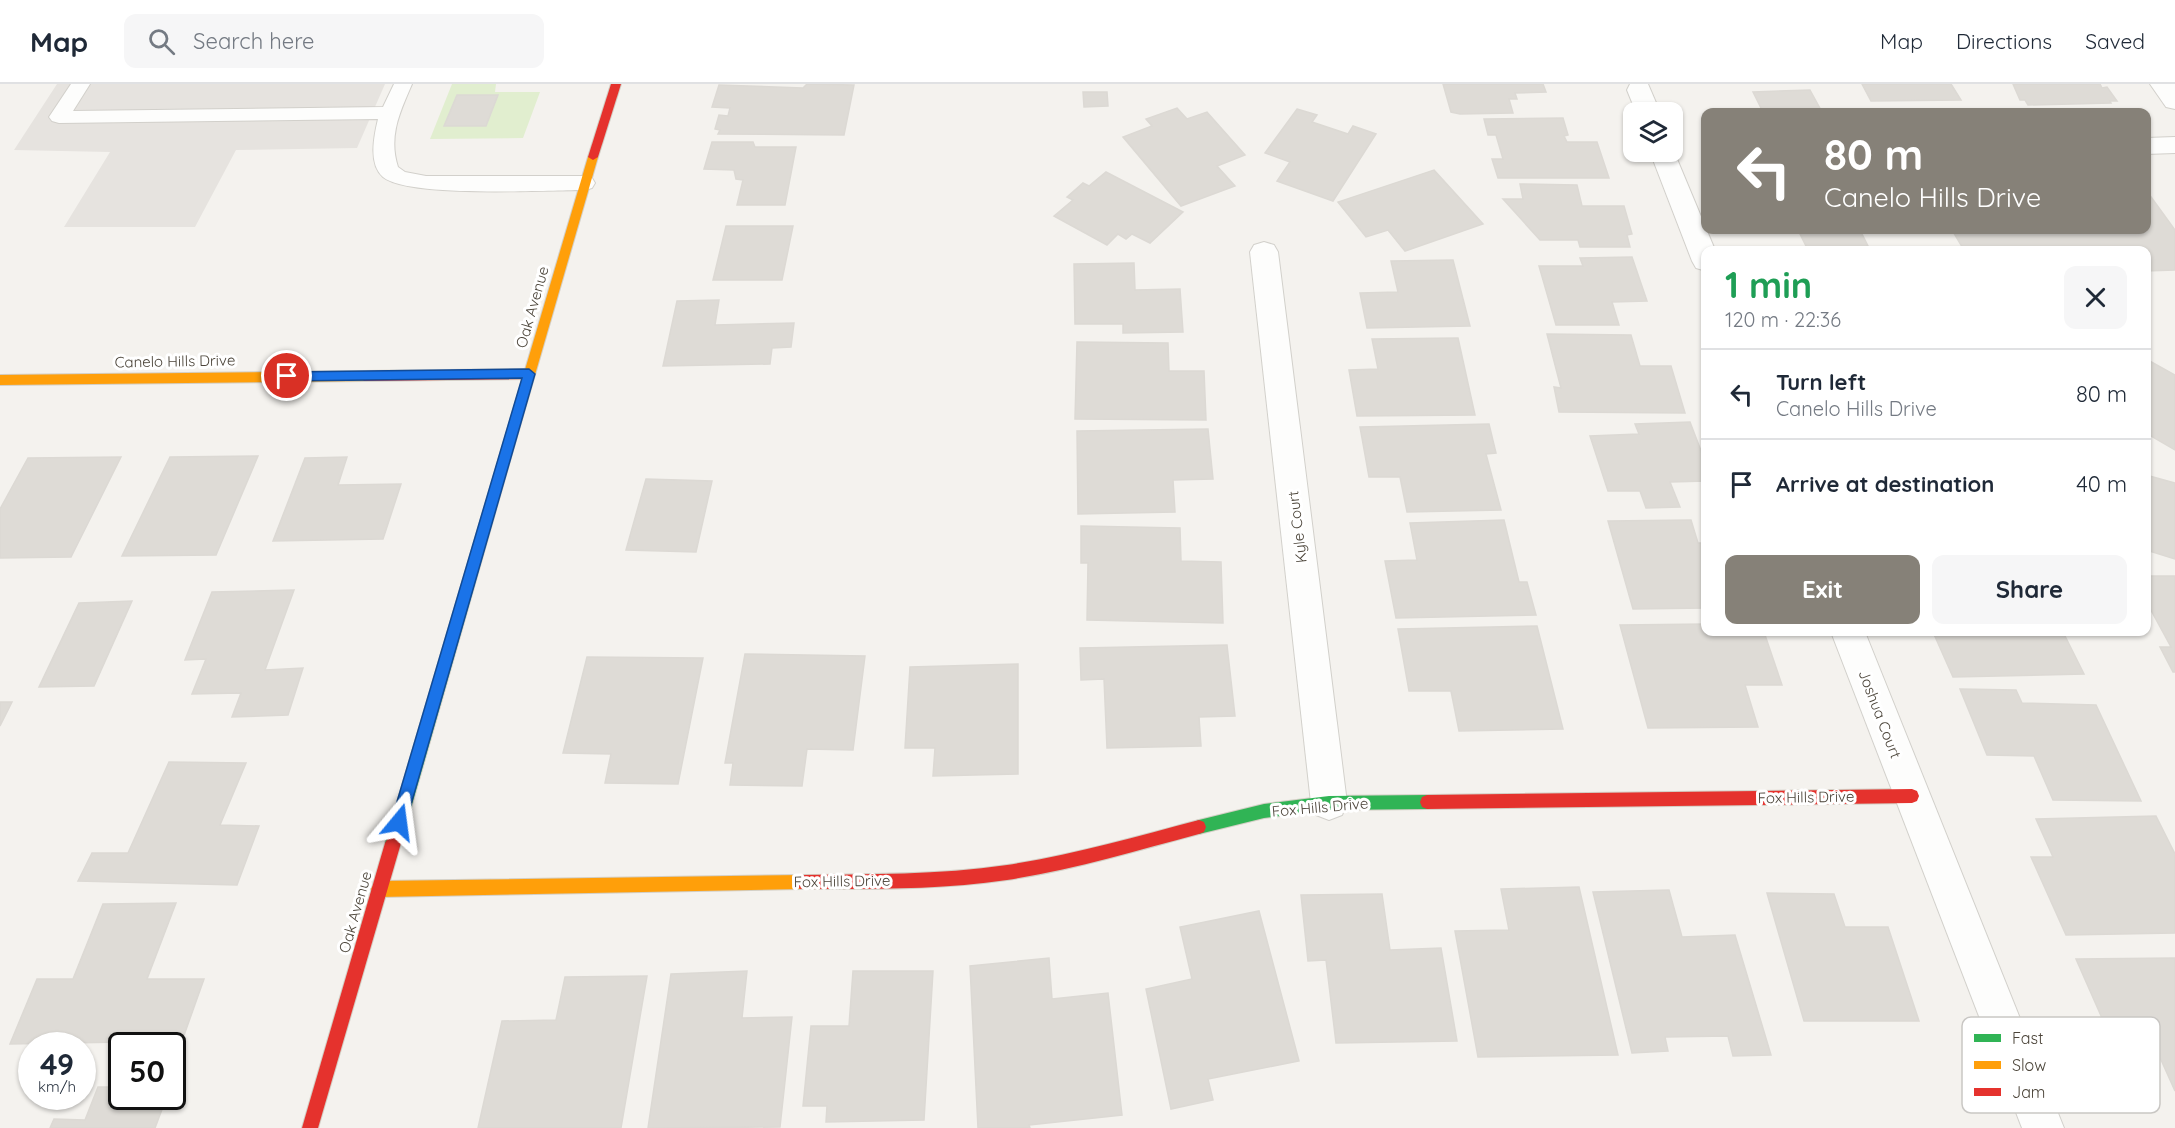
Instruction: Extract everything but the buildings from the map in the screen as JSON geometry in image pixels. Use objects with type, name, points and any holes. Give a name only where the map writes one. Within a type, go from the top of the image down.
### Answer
[{"type":"street","name":"Oak Avenue","points":[[310,1128],[529,374],[616,84]]},
{"type":"street","points":[[2162,84],[2175,101]]},
{"type":"street","points":[[1639,90],[1644,102]]},
{"type":"street","points":[[2151,146],[2175,146]]},
{"type":"street","points":[[1667,162],[1701,248]]},
{"type":"street","name":"Kyle Court","points":[[1264,252],[1329,803]]},
{"type":"street","name":"Canelo Hills Drive","points":[[0,380],[529,374]]},
{"type":"street","name":"Joshua Court","points":[[1850,636],[1912,796]]},
{"type":"street","points":[[1912,796],[1999,1017]]},
{"type":"street","name":"Fox Hills Drive","points":[[379,890],[922,880],[981,876],[1036,868],[1264,811],[1329,803],[1912,796]]},
{"type":"street","points":[[2037,1113],[2043,1128]]},
{"type":"lane","points":[[81,84],[59,117],[390,113]]},
{"type":"lane","points":[[403,84],[390,113],[384,134],[383,151],[389,171],[399,177],[426,183],[585,183]]},
{"type":"green space","points":[[452,84],[496,84],[495,92],[540,92],[523,138],[430,139]]},
{"type":"shaded area","points":[[57,84],[385,84],[357,148],[236,150],[195,227],[64,227],[110,152],[14,150]]},
{"type":"traffic: fast","points":[[393,843],[504,461]]},
{"type":"traffic: fast","points":[[1199,827],[1264,811],[1329,803],[1427,802]]},
{"type":"traffic: slow","points":[[504,461],[593,157]]},
{"type":"traffic: slow","points":[[0,380],[364,376]]},
{"type":"traffic: slow","points":[[379,889],[801,882]]},
{"type":"traffic: jam","points":[[593,157],[616,84]]},
{"type":"traffic: jam","points":[[364,376],[529,374]]},
{"type":"traffic: jam","points":[[1427,802],[1912,796]]},
{"type":"traffic: jam","points":[[801,882],[918,880],[1005,873],[1075,860],[1199,827]]},
{"type":"traffic: jam","points":[[310,1128],[393,843]]},
{"type":"route","points":[[287,376],[529,374],[399,822]]}]
